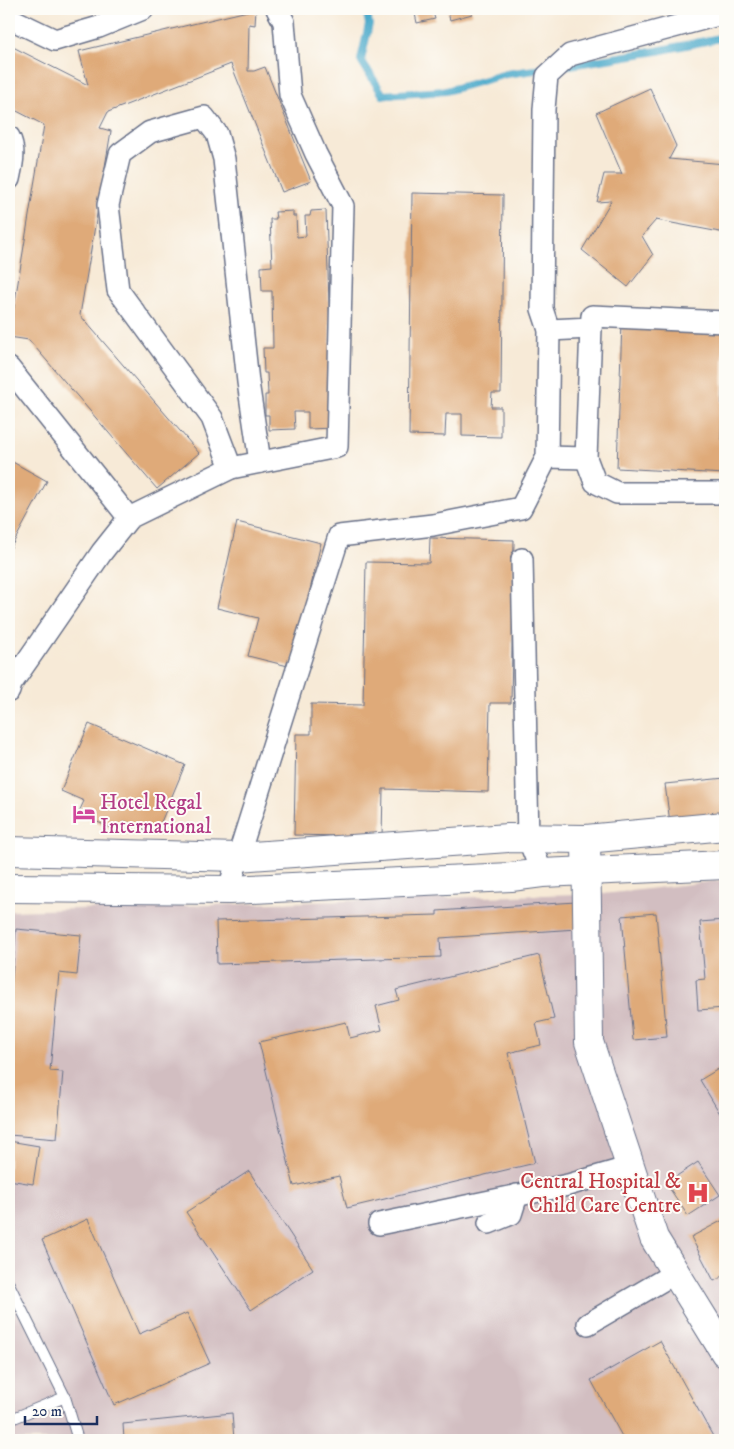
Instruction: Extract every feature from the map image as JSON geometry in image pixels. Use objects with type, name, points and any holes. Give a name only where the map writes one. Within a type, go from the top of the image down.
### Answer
[{"type":"main road","points":[[9,851],[238,857],[518,838],[586,839],[725,826]]},
{"type":"main road","points":[[586,839],[589,1042],[654,1238],[725,1354]]},
{"type":"main road","points":[[9,888],[229,890],[725,865]]},
{"type":"street","points":[[9,18],[55,40],[99,27],[143,9]]},
{"type":"street","points":[[9,691],[102,552],[129,518],[231,468],[337,447],[343,206],[316,154],[290,95],[284,22],[277,9]]},
{"type":"street","points":[[229,890],[339,536],[433,525],[521,508],[547,457],[548,330],[542,309],[544,109],[547,76],[570,55],[725,13]]},
{"type":"street","points":[[231,468],[212,418],[118,290],[108,205],[120,154],[150,132],[204,117],[217,134],[224,159],[248,382],[260,462]]},
{"type":"street","points":[[9,136],[13,158],[9,179]]},
{"type":"street","points":[[725,322],[592,316],[586,458],[595,482],[617,493],[725,492]]},
{"type":"street","points":[[548,330],[591,328]]},
{"type":"street","points":[[9,368],[129,518]]},
{"type":"street","points":[[547,457],[586,458]]},
{"type":"street","points":[[522,559],[518,838],[542,873]]},
{"type":"street","points":[[379,1224],[568,1185],[630,1167]]},
{"type":"street","points":[[489,1223],[511,1214],[518,1195]]},
{"type":"street","points":[[588,1324],[675,1273]]},
{"type":"lane","points":[[9,1284],[65,1397],[78,1440]]},
{"type":"lane","points":[[9,1420],[65,1397]]},
{"type":"shaded area","points":[[725,880],[725,1440],[9,1440],[9,911],[613,893]]},
{"type":"building","points":[[256,9],[255,25],[249,24],[248,71],[265,67],[311,181],[282,192],[231,64],[108,112],[100,128],[111,131],[80,315],[199,453],[157,489],[29,340],[9,337],[44,125],[9,107],[9,45],[88,85],[79,51]]},
{"type":"building","points":[[414,9],[432,9],[435,19],[417,23]]},
{"type":"building","points":[[447,9],[471,9],[472,14],[450,20]]},
{"type":"building","points":[[650,88],[676,146],[669,159],[725,164],[725,233],[656,220],[642,236],[653,255],[628,287],[582,250],[611,201],[597,202],[604,174],[622,174],[596,113]]},
{"type":"building","points":[[412,193],[503,195],[501,393],[492,393],[491,407],[501,407],[501,437],[462,436],[462,414],[446,414],[445,436],[409,435]]},
{"type":"building","points":[[326,210],[333,428],[308,429],[308,412],[294,412],[295,429],[269,430],[269,415],[265,415],[265,395],[268,395],[267,373],[264,373],[263,348],[273,348],[272,291],[262,291],[261,267],[272,266],[270,219],[276,219],[275,212],[293,211],[293,216],[296,216],[297,237],[306,236],[305,216],[310,216],[311,211]]},
{"type":"building","points":[[622,321],[724,325],[721,439],[725,439],[725,474],[617,468]]},
{"type":"building","points":[[9,460],[47,481],[9,551]]},
{"type":"building","points":[[237,522],[321,543],[292,667],[248,656],[258,618],[217,608]]},
{"type":"building","points":[[430,538],[514,540],[511,703],[490,703],[488,792],[383,789],[382,837],[294,835],[296,734],[311,734],[311,704],[363,705],[366,562],[429,563]]},
{"type":"building","points":[[89,724],[185,765],[156,834],[124,821],[119,831],[78,814],[84,801],[61,791]]},
{"type":"building","points":[[725,778],[725,818],[670,823],[665,784]]},
{"type":"building","points":[[576,902],[577,929],[440,938],[441,957],[217,964],[216,921],[437,915],[437,911]]},
{"type":"building","points":[[656,913],[667,1037],[633,1040],[622,916]]},
{"type":"building","points":[[725,920],[725,1008],[698,1010],[696,980],[705,979],[700,922]]},
{"type":"building","points":[[16,929],[81,935],[77,975],[59,973],[50,1071],[63,1072],[57,1139],[9,1135],[9,1012]]},
{"type":"building","points":[[539,955],[554,1019],[536,1023],[541,1045],[508,1053],[535,1163],[347,1208],[339,1176],[294,1186],[259,1042],[346,1022],[350,1038],[382,1030],[376,1006],[399,1000],[396,990]]},
{"type":"building","points":[[725,1065],[725,1122],[700,1080]]},
{"type":"building","points":[[9,1141],[39,1146],[33,1184],[9,1180]]},
{"type":"building","points":[[698,1162],[720,1195],[688,1216],[666,1183]]},
{"type":"building","points":[[249,1171],[313,1269],[251,1310],[186,1212]]},
{"type":"building","points":[[88,1219],[139,1334],[187,1313],[210,1363],[114,1405],[42,1240]]},
{"type":"building","points":[[725,1219],[725,1275],[714,1281],[691,1237]]},
{"type":"building","points":[[660,1341],[715,1440],[624,1440],[591,1380]]},
{"type":"building","points":[[232,1413],[234,1440],[124,1440],[123,1424]]},
{"type":"waterway","points":[[366,9],[369,24],[361,60],[383,95],[446,91],[506,74],[549,68]]},
{"type":"waterway","points":[[570,65],[657,51],[725,37]]},
{"type":"place","name":"Hotel Regal International","points":[[84,814]]},
{"type":"place","name":"Central Hospital & Child Care Centre","points":[[698,1193]]}]
